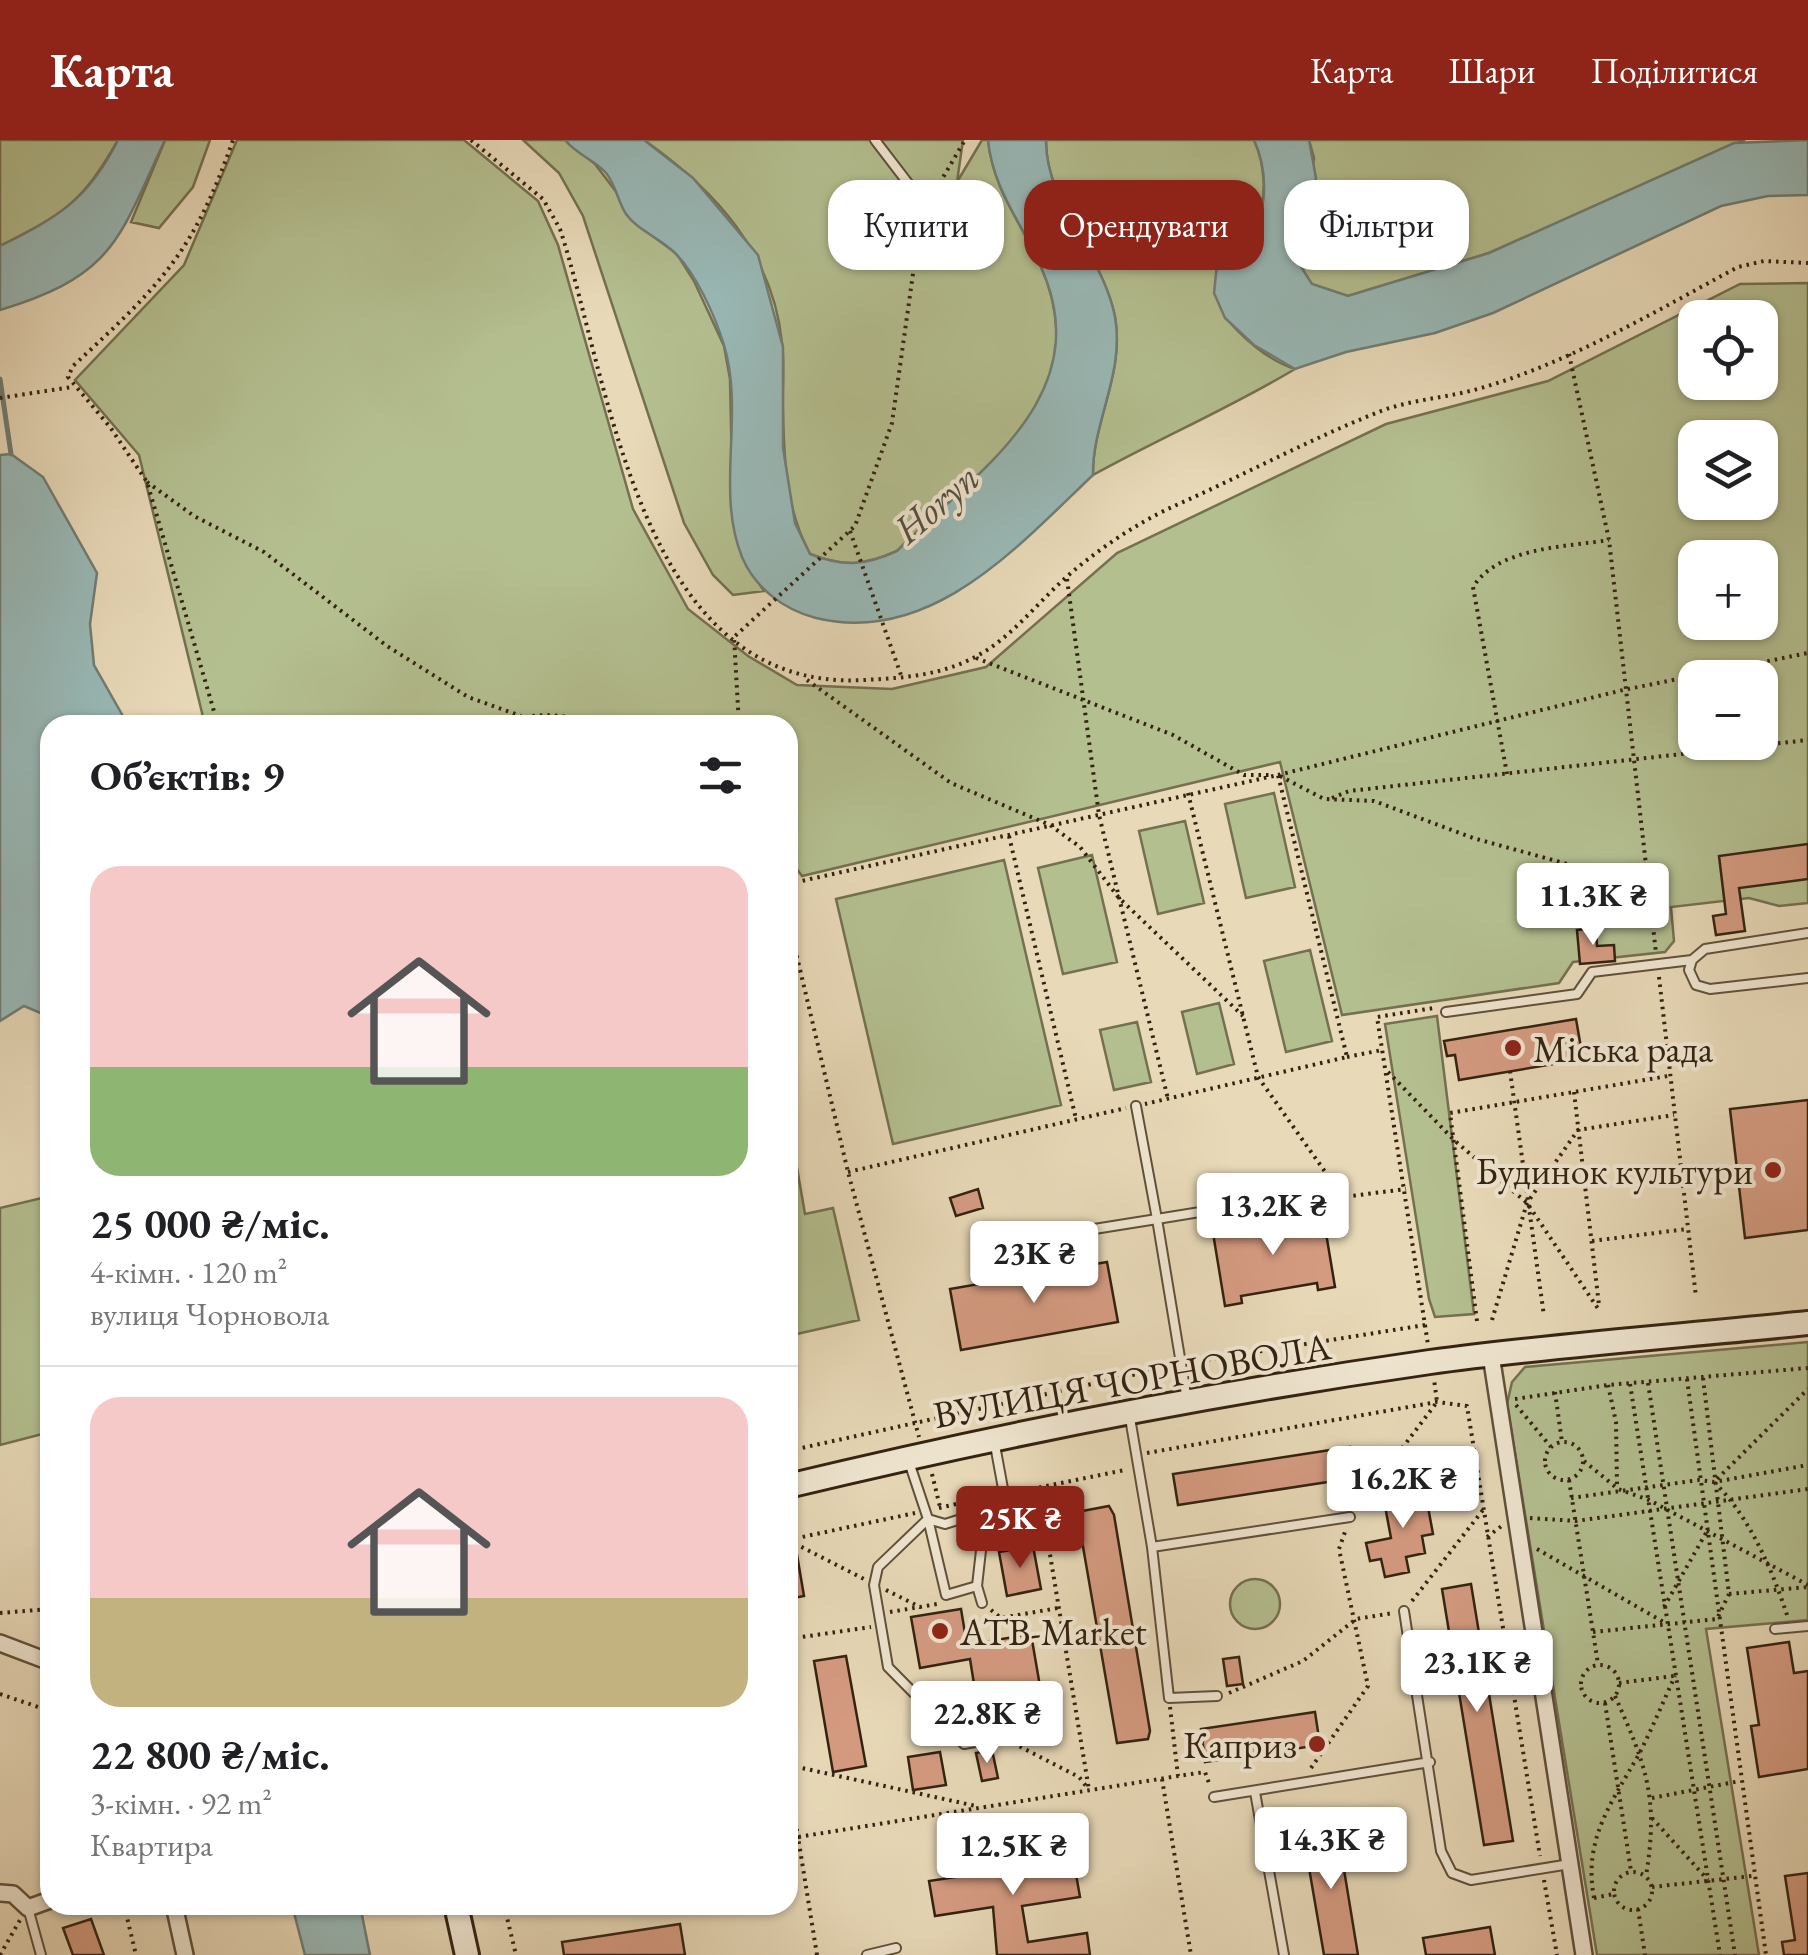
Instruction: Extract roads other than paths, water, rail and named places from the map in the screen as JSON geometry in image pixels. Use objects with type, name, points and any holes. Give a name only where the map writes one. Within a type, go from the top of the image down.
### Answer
[{"type":"street","name":"ВУЛИЦЯ ЧОРНОВОЛА","points":[[798,1484],[993,1436],[1187,1400],[1431,1362],[1808,1323]]},
{"type":"street","points":[[1491,1355],[1513,1517],[1584,1955]]},
{"type":"street","points":[[0,1643],[40,1658]]},
{"type":"street","points":[[0,1893],[14,1894],[28,1908],[40,1904]]},
{"type":"street","points":[[176,1915],[185,1955]]},
{"type":"street","points":[[459,1915],[467,1955]]},
{"type":"lane","points":[[874,140],[905,180]]},
{"type":"lane","points":[[1446,1012],[1577,994],[1592,972],[1692,960],[1705,949],[1808,933]]},
{"type":"lane","points":[[1692,960],[1690,978],[1702,988],[1808,978]]},
{"type":"lane","points":[[1136,1106],[1187,1400]]},
{"type":"lane","points":[[1044,1238],[1292,1197]]},
{"type":"lane","points":[[1128,1410],[1152,1547],[1169,1698],[1217,1696]]},
{"type":"lane","points":[[928,1519],[946,1524],[985,1516],[999,1508],[1004,1494],[993,1436]]},
{"type":"lane","points":[[908,1458],[946,1595],[977,1586]]},
{"type":"lane","points":[[982,1603],[977,1586],[985,1516]]},
{"type":"lane","points":[[1152,1547],[1350,1517]]},
{"type":"lane","points":[[928,1519],[878,1567],[874,1584],[888,1666],[964,1744],[1002,1737]]},
{"type":"lane","points":[[1404,1611],[1441,1851],[1452,1872],[1471,1880],[1570,1864]]},
{"type":"lane","points":[[1775,1629],[1808,1626]]},
{"type":"lane","points":[[1214,1797],[1430,1762]]},
{"type":"lane","points":[[1255,1792],[1284,1955]]},
{"type":"lane","points":[[28,1908],[42,1955]]},
{"type":"lane","points":[[867,1955],[896,1948]]},
{"type":"water","points":[[118,140],[165,140],[122,229],[90,267],[68,283],[0,310],[0,246],[70,205],[95,178]]},
{"type":"water","points":[[565,140],[644,140],[693,178],[758,255],[783,347],[783,448],[795,523],[810,554],[854,563],[897,551],[993,460],[1021,427],[1042,392],[1054,355],[1055,313],[1042,270],[1098,270],[1115,317],[1116,358],[1097,436],[1093,475],[1003,559],[934,604],[897,617],[858,623],[816,618],[782,603],[763,588],[748,568],[734,531],[730,371],[710,308],[682,261],[631,220],[606,173]]},
{"type":"water","points":[[988,140],[1046,140],[1053,180],[1024,180],[1024,235],[1004,194],[1004,180],[998,180],[996,175]]},
{"type":"water","points":[[1254,140],[1309,140],[1315,180],[1284,180],[1284,270],[1303,270],[1312,284],[1348,296],[1433,270],[1469,270],[1469,259],[1734,143],[1808,140],[1808,195],[1768,196],[1721,206],[1493,313],[1435,333],[1346,352],[1295,369],[1254,345],[1225,318],[1214,293],[1216,270],[1264,270],[1261,162]]},
{"type":"water","points":[[11,454],[43,477],[97,573],[90,624],[94,665],[122,715],[40,715],[40,1013],[24,1006],[0,1021],[0,455]]},
{"type":"water","points":[[295,1915],[362,1915],[370,1955],[305,1955]]},
{"type":"waterway","points":[[0,379],[11,454]]},
{"type":"place","name":"Міська рада","points":[[1513,1048]]},
{"type":"place","name":"Будинок культури","points":[[1773,1170]]},
{"type":"place","name":"ATB-Market","points":[[940,1631]]},
{"type":"place","name":"Каприз","points":[[1317,1744]]},
{"type":"water label","name":"Horyn","points":[[936,503]]}]
